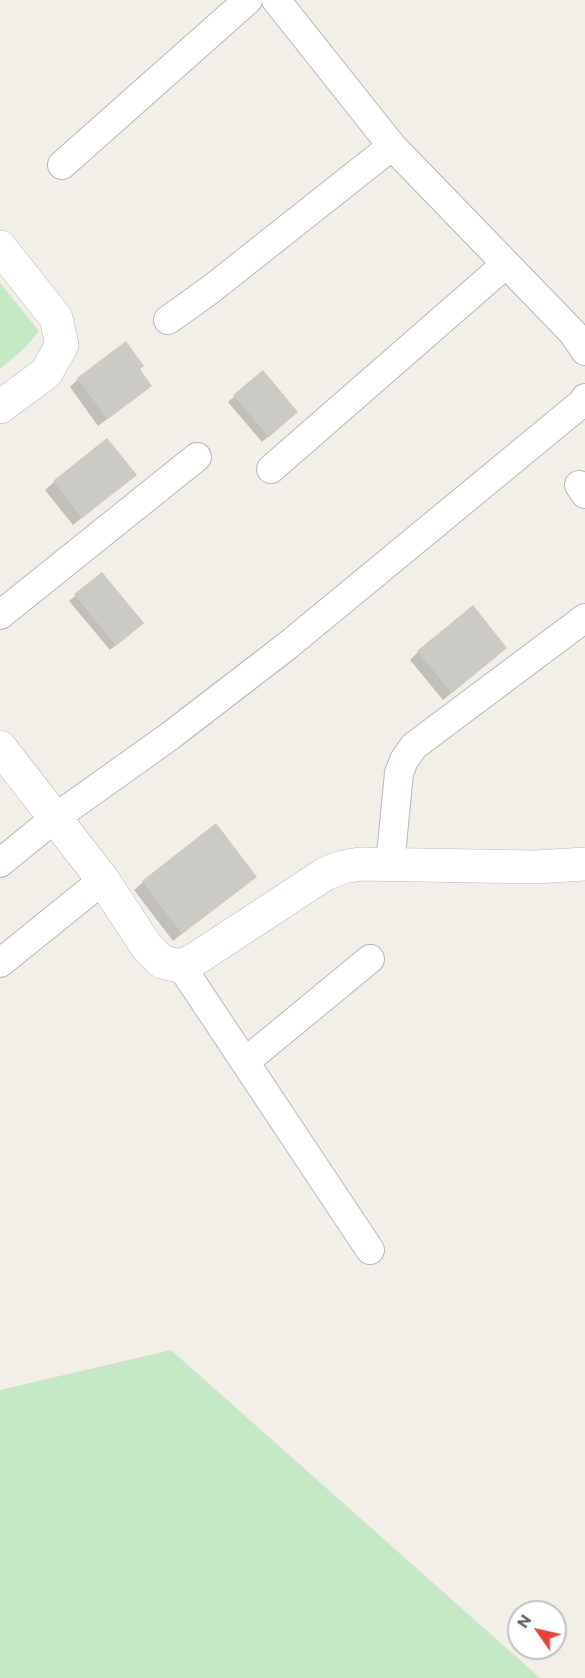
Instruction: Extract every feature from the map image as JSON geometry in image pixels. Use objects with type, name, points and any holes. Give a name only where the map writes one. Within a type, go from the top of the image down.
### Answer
[{"type":"street","points":[[62,165],[248,0]]},
{"type":"street","points":[[276,0],[392,146],[506,264],[581,335]]},
{"type":"street","points":[[168,320],[210,290],[392,146]]},
{"type":"street","points":[[0,247],[56,318],[62,345],[46,374],[0,407]]},
{"type":"street","points":[[271,469],[506,264]]},
{"type":"street","points":[[0,863],[55,818],[170,736],[287,646],[585,398]]},
{"type":"street","points":[[0,615],[197,457]]},
{"type":"street","points":[[390,865],[399,773],[404,760],[414,746],[585,618]]},
{"type":"street","points":[[0,747],[103,880],[147,947],[162,962],[181,966],[195,960],[324,874],[343,867],[360,864],[537,867],[585,864]]},
{"type":"street","points":[[0,963],[103,880]]},
{"type":"street","points":[[245,1062],[370,959]]},
{"type":"street","points":[[181,966],[370,1250]]},
{"type":"green space","points":[[0,283],[39,331],[25,348],[0,369]]},
{"type":"green space","points":[[171,1350],[507,1649],[507,1660],[520,1660],[540,1678],[0,1678],[0,1390]]},
{"type":"building","points":[[126,341],[144,366],[140,369],[152,386],[108,419],[77,378]]},
{"type":"building","points":[[263,370],[298,412],[269,437],[233,395]]},
{"type":"building","points":[[107,438],[137,475],[82,518],[53,481]]},
{"type":"building","points":[[102,572],[144,623],[116,646],[74,594]]},
{"type":"building","points":[[473,605],[507,648],[452,693],[417,651]]},
{"type":"building","points":[[216,823],[257,877],[182,934],[142,881]]}]
